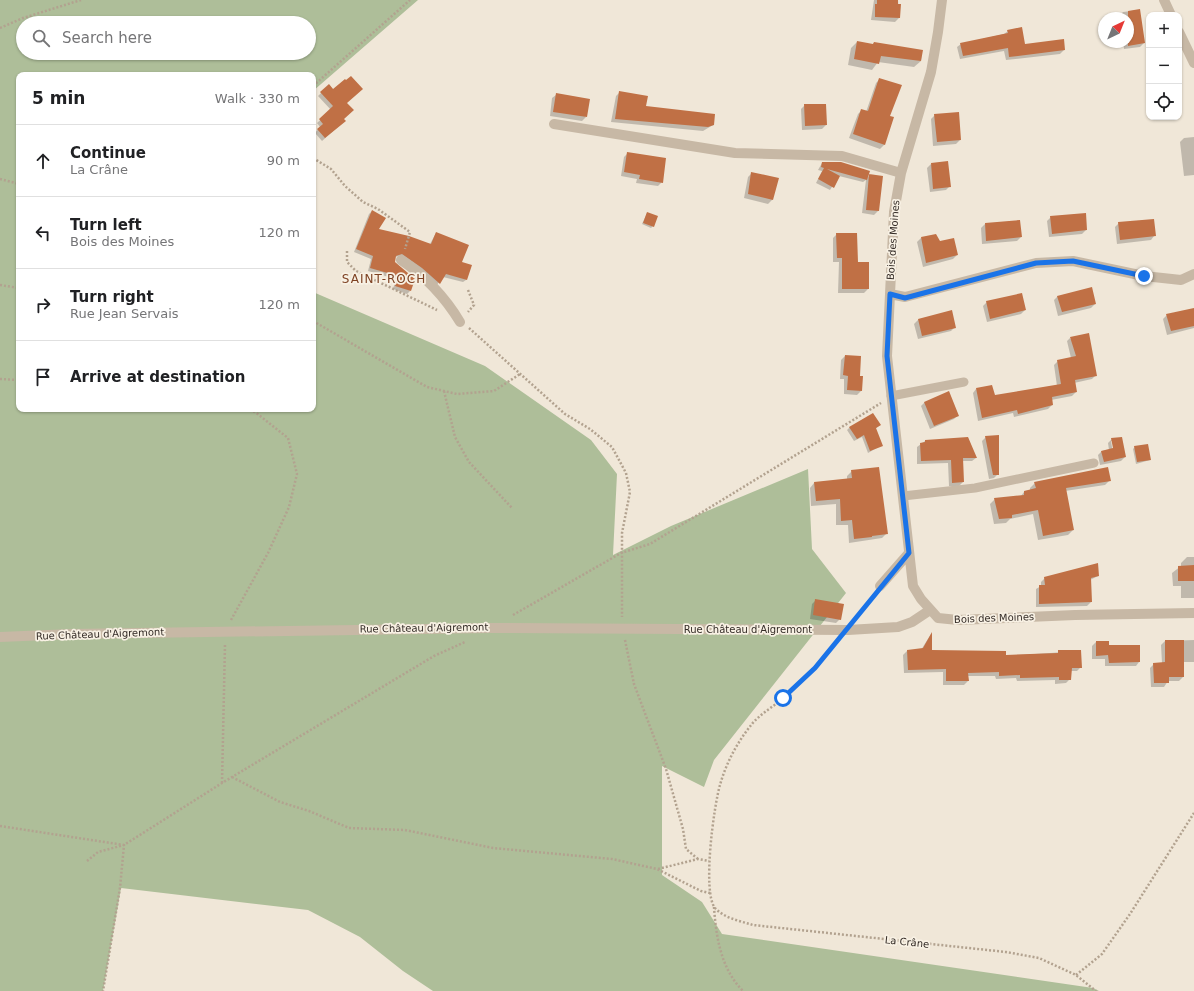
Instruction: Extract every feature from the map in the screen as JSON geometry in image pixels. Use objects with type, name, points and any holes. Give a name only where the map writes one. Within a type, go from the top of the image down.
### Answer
[{"type":"street","name":"Bois des Moines","points":[[942,0],[931,72],[901,173],[894,212],[887,356],[913,586],[930,610],[938,618],[958,620],[1075,615],[1194,613]]},
{"type":"street","points":[[1164,0],[1170,12]]},
{"type":"street","points":[[1182,38],[1194,63]]},
{"type":"street","points":[[554,124],[735,153],[842,156],[901,173]]},
{"type":"street","points":[[401,260],[419,272],[451,307],[460,322]]},
{"type":"street","points":[[890,294],[905,298],[1036,263],[1073,261],[1144,276],[1181,280],[1194,274]]},
{"type":"street","points":[[880,586],[909,553]]},
{"type":"street","points":[[848,630],[898,627],[912,622],[930,610]]},
{"type":"street","name":"Rue Château d'Aigremont","points":[[0,637],[225,631],[492,628],[848,630]]},
{"type":"lane","points":[[891,396],[964,382]]},
{"type":"lane","points":[[903,496],[975,488],[1094,463]]},
{"type":"path","points":[[29,16],[81,0]]},
{"type":"path","points":[[316,83],[410,0]]},
{"type":"path","points":[[0,28],[16,21]]},
{"type":"path","points":[[316,160],[331,169],[345,186],[363,202],[378,209],[410,232],[409,236]]},
{"type":"path","points":[[0,179],[16,183]]},
{"type":"path","points":[[347,251],[347,262],[356,271],[439,312]]},
{"type":"path","points":[[0,285],[16,288]]},
{"type":"path","points":[[468,290],[474,305],[460,322],[475,332],[565,414],[590,429],[612,447],[626,473],[630,492],[622,533],[621,553],[623,628],[634,684],[666,769],[683,829],[686,849],[698,859]]},
{"type":"path","points":[[316,323],[427,387],[457,394],[494,391],[520,374]]},
{"type":"path","points":[[0,379],[16,380]]},
{"type":"path","points":[[444,391],[455,437],[468,462],[512,508]]},
{"type":"path","points":[[512,616],[621,553],[650,544],[891,396]]},
{"type":"path","points":[[222,783],[225,631],[268,553],[289,507],[297,474],[288,438],[255,412]]},
{"type":"path","points":[[743,991],[736,985],[723,959],[715,934],[714,907],[710,893],[712,829],[720,785],[739,742],[753,722],[783,698],[815,668],[848,630],[880,586]]},
{"type":"path","points":[[87,861],[98,852],[124,845],[222,783],[434,656],[472,638]]},
{"type":"path","points":[[232,777],[280,802],[309,811],[349,828],[404,830],[493,848],[612,859],[657,869],[701,891],[710,893]]},
{"type":"path","points":[[1076,975],[1102,954],[1130,914],[1194,813]]},
{"type":"path","points":[[0,826],[124,845]]},
{"type":"path","points":[[103,991],[120,888],[124,845]]},
{"type":"path","points":[[657,869],[698,859],[710,861]]},
{"type":"path","name":"La Crâne","points":[[714,907],[726,916],[753,925],[1006,952],[1039,958],[1076,975],[1096,991]]},
{"type":"green space","points":[[0,0],[418,0],[316,88],[316,72],[16,72],[16,412],[316,412],[316,293],[485,366],[591,440],[617,474],[613,555],[671,526],[808,469],[812,549],[846,593],[714,760],[704,787],[662,766],[662,875],[702,902],[722,934],[1093,988],[1099,991],[433,991],[403,971],[360,937],[308,910],[121,888],[103,991],[0,991]]},
{"type":"building","points":[[877,0],[898,0],[898,4],[901,4],[900,18],[875,17],[875,4],[877,4]]},
{"type":"building","points":[[1140,9],[1145,43],[1134,45],[1134,12],[1128,11]]},
{"type":"building","points":[[1022,27],[1025,44],[1064,39],[1065,50],[1009,57],[1008,48],[963,56],[960,43],[1008,33],[1007,30]]},
{"type":"building","points":[[857,41],[873,44],[874,42],[923,50],[921,61],[881,56],[879,64],[854,59]]},
{"type":"building","points":[[351,76],[363,89],[347,103],[354,110],[344,119],[346,121],[325,138],[317,129],[323,124],[319,119],[333,106],[320,92],[329,84],[333,89]]},
{"type":"building","points":[[879,78],[902,85],[890,116],[894,117],[885,145],[853,134],[861,109],[868,111]]},
{"type":"building","points":[[619,91],[648,96],[646,106],[715,114],[714,125],[708,127],[615,119]]},
{"type":"building","points":[[556,93],[590,99],[587,117],[553,112]]},
{"type":"building","points":[[804,104],[826,104],[827,125],[805,126]]},
{"type":"building","points":[[959,112],[961,140],[937,142],[934,114]]},
{"type":"building","points":[[627,152],[666,158],[663,183],[639,179],[640,175],[624,172]]},
{"type":"building","points":[[948,161],[951,187],[933,189],[931,163]]},
{"type":"building","points":[[822,162],[841,162],[870,171],[867,180],[827,169],[840,176],[834,188],[818,179],[824,168],[821,167]]},
{"type":"building","points":[[751,172],[779,178],[773,200],[748,194]]},
{"type":"building","points":[[869,174],[883,176],[879,211],[866,210]]},
{"type":"building","points":[[372,210],[386,218],[379,229],[409,236],[431,244],[436,232],[469,245],[462,262],[472,265],[467,280],[446,274],[440,284],[422,268],[402,254],[396,256],[395,262],[415,279],[411,291],[395,286],[398,276],[370,268],[373,256],[356,249]]},
{"type":"building","points":[[647,212],[658,216],[654,227],[643,223]]},
{"type":"building","points":[[1086,213],[1087,230],[1052,234],[1050,216]]},
{"type":"building","points":[[1154,219],[1156,236],[1120,240],[1118,222]]},
{"type":"building","points":[[1020,220],[1022,237],[986,241],[985,223]]},
{"type":"building","points":[[836,233],[857,233],[858,262],[869,262],[869,289],[842,289],[842,258],[837,258]]},
{"type":"building","points":[[936,234],[940,241],[954,238],[958,255],[926,263],[921,237]]},
{"type":"building","points":[[1092,287],[1096,304],[1062,312],[1057,296]]},
{"type":"building","points":[[1022,293],[1026,310],[990,319],[986,301]]},
{"type":"building","points":[[1194,308],[1194,326],[1171,331],[1166,314]]},
{"type":"building","points":[[952,310],[956,328],[922,336],[918,319]]},
{"type":"building","points":[[1089,333],[1097,376],[1075,380],[1077,392],[1052,397],[1053,405],[1018,414],[1017,410],[982,418],[976,388],[992,385],[995,395],[1061,384],[1057,360],[1076,356],[1070,337]]},
{"type":"building","points":[[845,355],[861,356],[860,376],[863,376],[862,391],[847,390],[848,376],[843,375]]},
{"type":"building","points":[[949,391],[959,416],[934,426],[924,402]]},
{"type":"building","points":[[873,413],[881,425],[876,428],[883,446],[870,451],[864,435],[857,439],[849,427]]},
{"type":"building","points":[[999,435],[999,475],[993,475],[985,436]]},
{"type":"building","points":[[968,437],[977,458],[963,458],[964,482],[952,483],[951,460],[921,461],[920,443],[925,442],[925,440]]},
{"type":"building","points":[[1122,437],[1126,457],[1104,462],[1101,451],[1113,448],[1111,438]]},
{"type":"building","points":[[1148,444],[1151,460],[1137,462],[1134,446]]},
{"type":"building","points":[[879,467],[888,534],[854,539],[852,520],[841,521],[840,499],[816,501],[814,482],[852,478],[851,470]]},
{"type":"building","points":[[1108,467],[1111,481],[1066,488],[1074,530],[1043,536],[1038,510],[1012,515],[1012,518],[999,519],[994,498],[1024,495],[1024,491],[1036,488],[1034,482]]},
{"type":"building","points":[[1098,563],[1099,576],[1091,578],[1092,602],[1039,604],[1039,585],[1045,585],[1044,577]]},
{"type":"building","points":[[1194,565],[1194,581],[1178,581],[1178,566]]},
{"type":"building","points":[[815,599],[844,604],[841,620],[813,615]]},
{"type":"building","points":[[932,632],[932,650],[1006,651],[1006,655],[1058,653],[1058,650],[1081,650],[1082,668],[1072,668],[1071,680],[1059,680],[1059,677],[1020,678],[1020,675],[999,676],[999,672],[968,673],[969,681],[946,681],[946,669],[908,670],[907,650],[923,648]]},
{"type":"building","points":[[1165,640],[1184,640],[1184,677],[1169,677],[1169,683],[1154,683],[1153,663],[1165,662]]},
{"type":"building","points":[[1096,641],[1109,641],[1109,645],[1140,645],[1140,662],[1109,663],[1108,655],[1096,656]]},
{"type":"district","name":"SAINT-ROCH","points":[[384,279]]},
{"type":"route","points":[[783,698],[815,668],[848,630],[880,586],[909,553],[887,356],[890,294],[905,298],[1036,263],[1073,261],[1144,276]]}]
